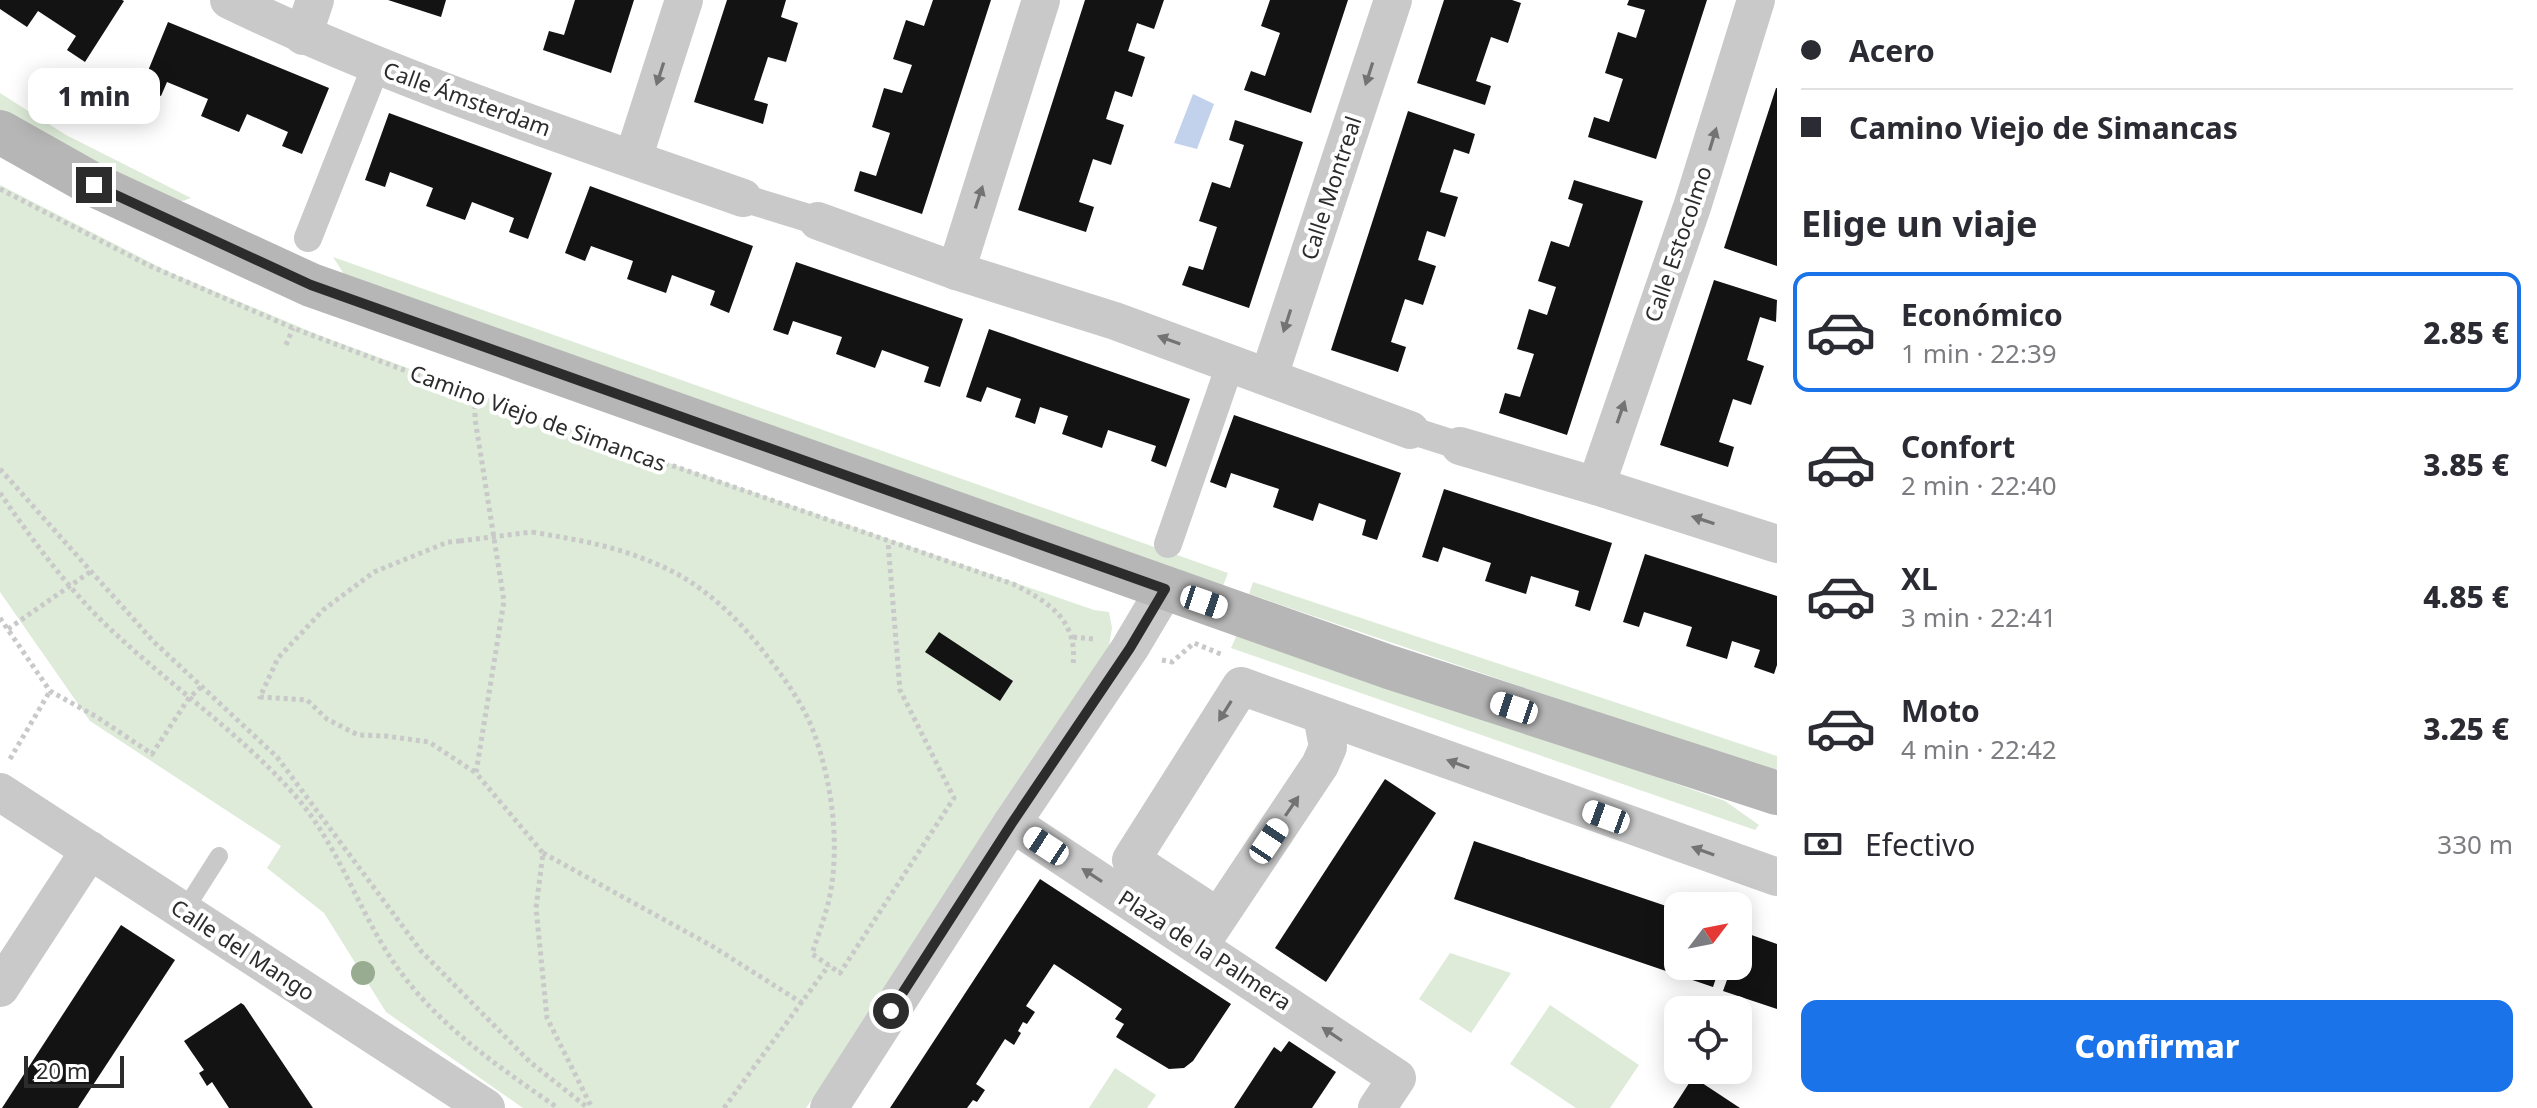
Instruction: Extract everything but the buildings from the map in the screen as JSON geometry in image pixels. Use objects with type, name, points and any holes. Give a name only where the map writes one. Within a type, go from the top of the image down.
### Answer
[{"type":"main road","points":[[0,132],[94,185],[311,285],[1165,589],[1402,671],[1777,793]]},
{"type":"street","name":"Calle Ámsterdam","points":[[229,0],[303,36],[376,66],[743,198],[808,217]]},
{"type":"street","points":[[303,36],[315,0]]},
{"type":"street","points":[[633,159],[684,0]]},
{"type":"street","points":[[956,271],[1041,0]]},
{"type":"street","name":"Calle Montreal","points":[[1269,376],[1393,0]]},
{"type":"street","name":"Calle Estocolmo","points":[[1596,486],[1693,204],[1756,0]]},
{"type":"street","points":[[308,238],[376,66]]},
{"type":"street","points":[[808,217],[956,271],[1115,321],[1434,438],[1777,544]]},
{"type":"street","points":[[1168,544],[1231,362]]},
{"type":"street","points":[[829,1108],[1012,823],[1130,648],[1165,589]]},
{"type":"street","points":[[1322,716],[1328,747],[1320,765],[1209,932],[1131,860],[1241,686],[1777,877]]},
{"type":"street","name":"Calle del Mango","points":[[0,792],[484,1108]]},
{"type":"street","name":"Plaza de la Palmera","points":[[1012,823],[1209,932],[1387,1093]]},
{"type":"street","points":[[0,988],[90,850]]},
{"type":"lane","points":[[184,911],[219,856]]},
{"type":"path","name":"Camino Viejo de Simancas","points":[[0,189],[148,265],[293,328],[475,397],[1013,584],[1042,598],[1061,617],[1073,637]]},
{"type":"path","points":[[286,345],[298,317]]},
{"type":"path","points":[[475,397],[475,419],[504,601],[476,773]]},
{"type":"path","points":[[0,469],[153,641],[277,757],[421,951],[530,1062],[590,1108]]},
{"type":"path","points":[[0,493],[70,586],[117,636],[249,749],[294,793],[330,845],[382,945],[417,994],[456,1034],[558,1108]]},
{"type":"path","points":[[802,1003],[712,946],[543,853],[476,773],[429,742],[358,735],[327,719],[307,700],[260,697],[278,658],[323,610],[374,572],[448,542],[532,532],[607,544],[664,567],[711,596],[742,624],[784,678],[813,731],[830,791],[833,839],[830,895],[812,954],[840,973],[954,798],[900,690],[888,542]]},
{"type":"path","points":[[8,629],[90,572]]},
{"type":"path","points":[[0,618],[50,691],[97,717],[152,754],[189,698],[201,687]]},
{"type":"path","points":[[34,814],[29,789],[8,762],[50,691]]},
{"type":"path","points":[[543,853],[536,908],[547,1018],[590,1108]]},
{"type":"path","points":[[724,1108],[829,965]]},
{"type":"green space","points":[[0,93],[66,135],[191,198],[168,206],[0,110]]},
{"type":"green space","points":[[0,185],[167,271],[316,334],[588,435],[1094,610],[1109,612],[1112,628],[1109,646],[859,1033],[806,1108],[523,1108],[386,1012],[324,913],[267,868],[281,846],[90,721],[0,592]]},
{"type":"green space","points":[[333,257],[1228,573],[1223,586],[347,279]]},
{"type":"green space","points":[[1253,582],[1777,756],[1777,769],[1769,771],[1249,594]]},
{"type":"green space","points":[[1239,630],[1725,801],[1759,825],[1755,830],[1231,648]]},
{"type":"green space","points":[[1450,953],[1511,973],[1471,1033],[1419,999]]},
{"type":"green space","points":[[1550,1005],[1639,1065],[1610,1108],[1576,1108],[1510,1064]]},
{"type":"green space","points":[[1115,1068],[1156,1095],[1147,1108],[1089,1108]]},
{"type":"water","points":[[1193,94],[1214,104],[1197,149],[1174,143]]},
{"type":"route","points":[[94,185],[311,285],[1165,589],[1130,648],[891,1011]]}]
